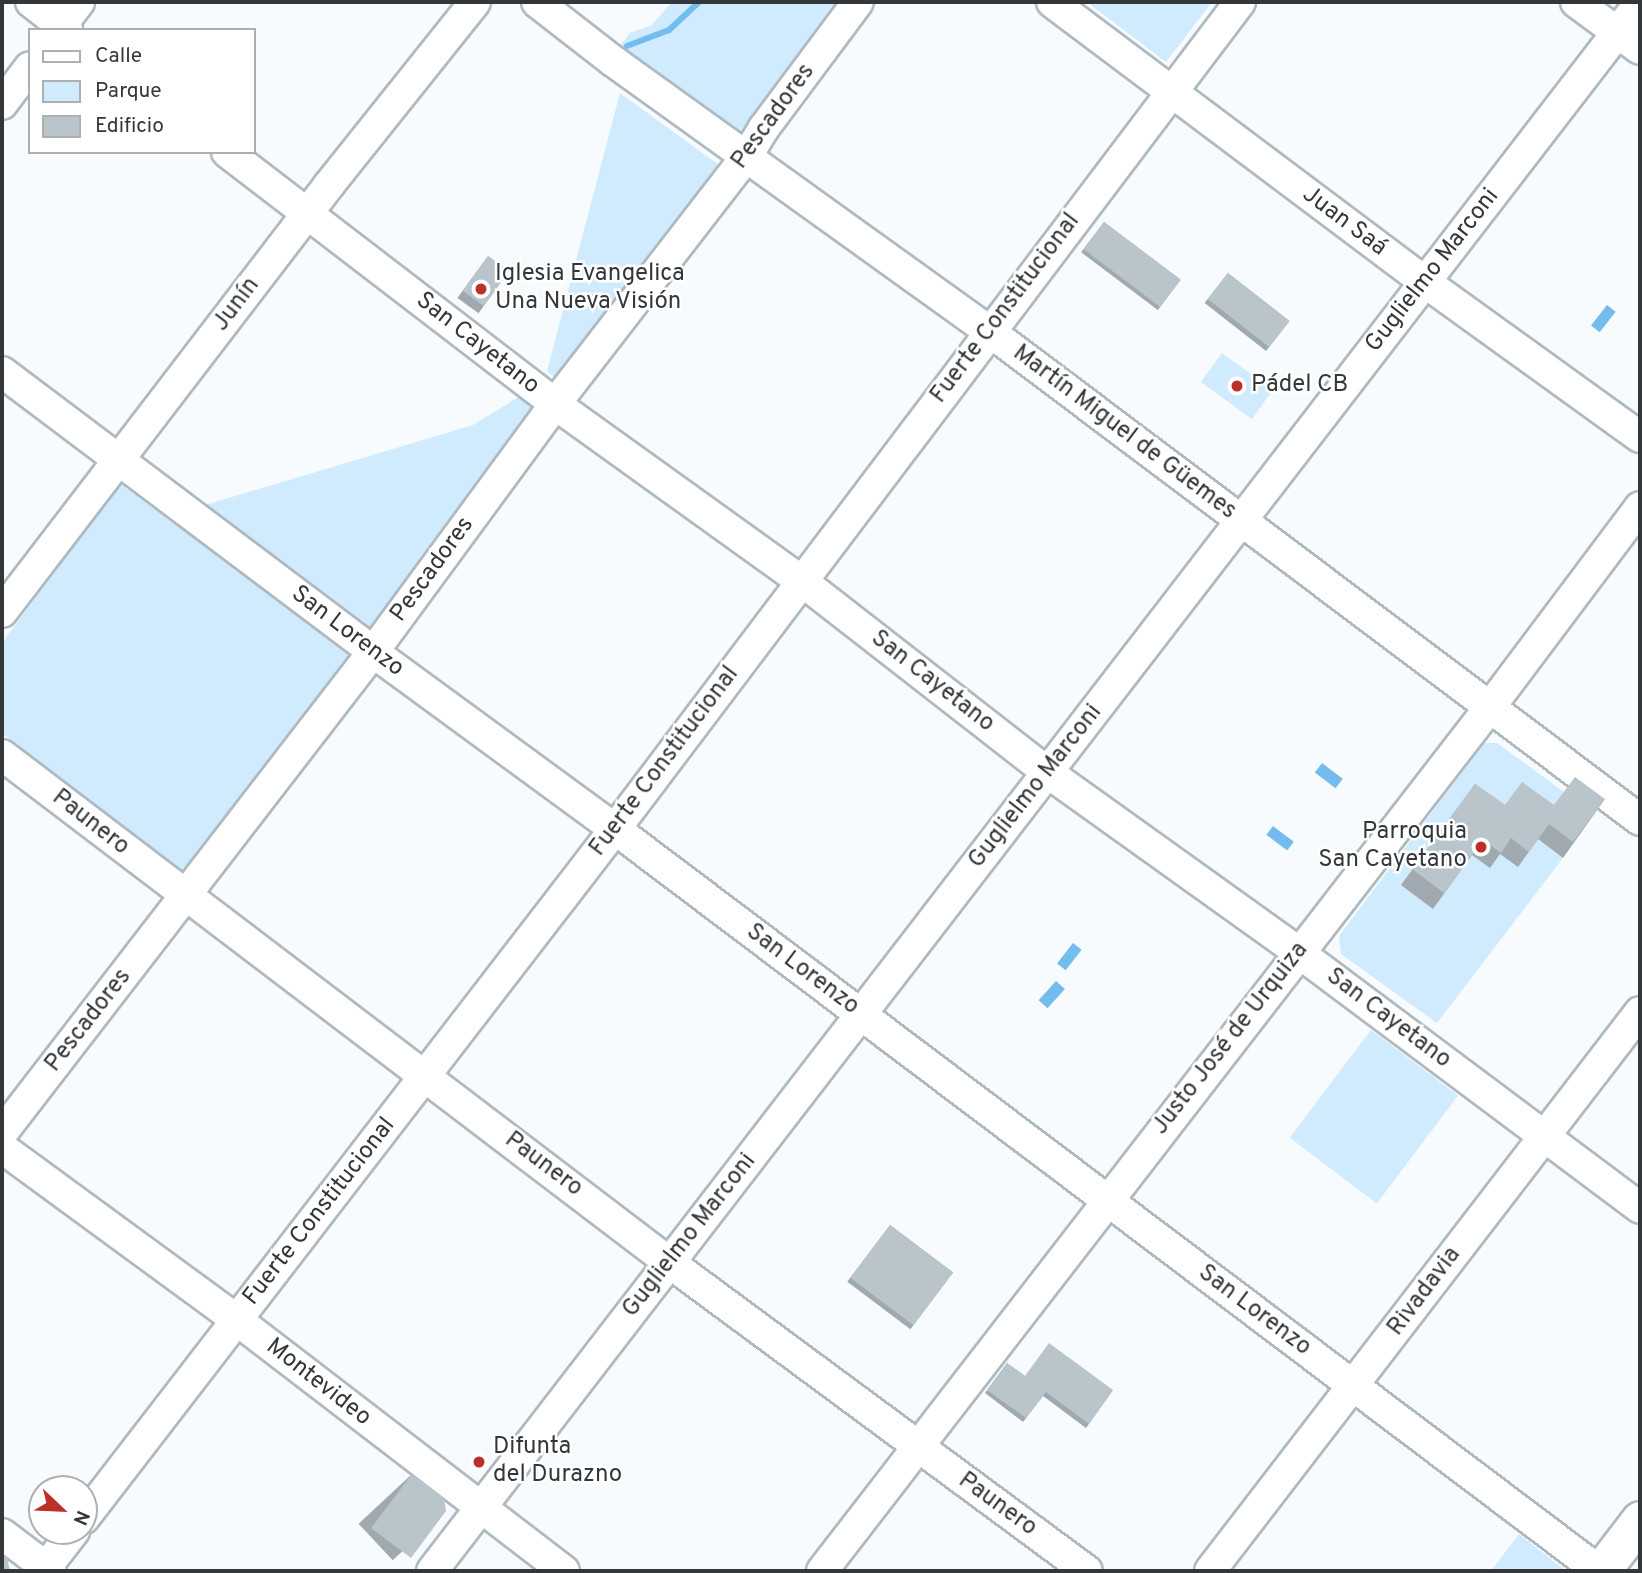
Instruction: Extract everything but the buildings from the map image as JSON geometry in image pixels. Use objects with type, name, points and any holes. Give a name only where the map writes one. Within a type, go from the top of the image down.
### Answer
[{"type":"main road","points":[[1600,1571],[1640,1520]]},
{"type":"street","points":[[31,2],[66,22]]},
{"type":"street","name":"Junín","points":[[2,612],[307,214],[475,2]]},
{"type":"street","name":"Martín Miguel de Güemes","points":[[537,2],[613,61],[989,331],[1640,820]]},
{"type":"street","name":"Pescadores","points":[[2,1133],[373,652],[555,404],[747,156],[764,128],[858,2]]},
{"type":"street","name":"Juan Saá","points":[[1052,2],[1425,282],[1640,437]]},
{"type":"street","name":"Fuerte Constitucional","points":[[98,1500],[615,829],[1240,2]]},
{"type":"street","points":[[1576,2],[1629,41]]},
{"type":"street","name":"Guglielmo Marconi","points":[[432,1571],[1425,282],[1629,41],[1640,3]]},
{"type":"street","points":[[2,104],[28,70]]},
{"type":"street","name":"San Cayetano","points":[[230,154],[555,404],[803,582],[1047,772],[1298,952],[1640,1208]]},
{"type":"street","name":"San Lorenzo","points":[[2,372],[373,652],[615,829],[1600,1571]]},
{"type":"street","name":"Justo José de Urquiza","points":[[822,1571],[1490,707],[1640,508]]},
{"type":"street","name":"Paunero","points":[[2,755],[670,1262],[1087,1571]]},
{"type":"street","name":"Rivadavia","points":[[1210,1571],[1640,1012]]},
{"type":"street","name":"Montevideo","points":[[2,1148],[236,1320],[564,1571]]},
{"type":"street","points":[[2,1534],[47,1570],[64,1545]]},
{"type":"green space","points":[[672,2],[848,2],[744,141],[619,47],[630,33],[652,25]]},
{"type":"green space","points":[[1087,2],[1212,2],[1166,62]]},
{"type":"green space","points":[[620,93],[723,168],[560,382],[547,371]]},
{"type":"green space","name":"Pádel CB","points":[[1222,353],[1273,390],[1252,419],[1201,382]]},
{"type":"green space","points":[[522,395],[537,410],[372,634],[202,506],[473,425]]},
{"type":"green space","points":[[120,484],[352,654],[185,877],[2,733],[2,643]]},
{"type":"green space","points":[[1484,743],[1497,743],[1564,792],[1543,821],[1494,821],[1402,885],[1433,908],[1472,855],[1500,854],[1538,839],[1563,858],[1437,1023],[1341,954],[1339,936]]},
{"type":"green space","points":[[1371,1030],[1458,1096],[1377,1203],[1290,1138]]},
{"type":"green space","points":[[1519,1534],[1566,1571],[1491,1571]]},
{"type":"water","points":[[1607,305],[1616,312],[1600,332],[1591,325]]},
{"type":"water","points":[[1322,763],[1343,779],[1336,788],[1315,773]]},
{"type":"water","points":[[1273,826],[1294,842],[1287,850],[1266,835]]},
{"type":"water","points":[[1073,943],[1082,950],[1066,970],[1057,963]]},
{"type":"water","points":[[1056,981],[1065,989],[1048,1008],[1039,1000]]},
{"type":"waterway","points":[[627,46],[669,30],[699,2]]},
{"type":"place","name":"Iglesia Evangelica Una Nueva Visión","points":[[481,289]]},
{"type":"place","name":"Pádel CB","points":[[1237,386]]},
{"type":"place","name":"Parroquia San Cayetano","points":[[1481,847]]},
{"type":"place","name":"Difunta del Durazno","points":[[479,1462]]}]
